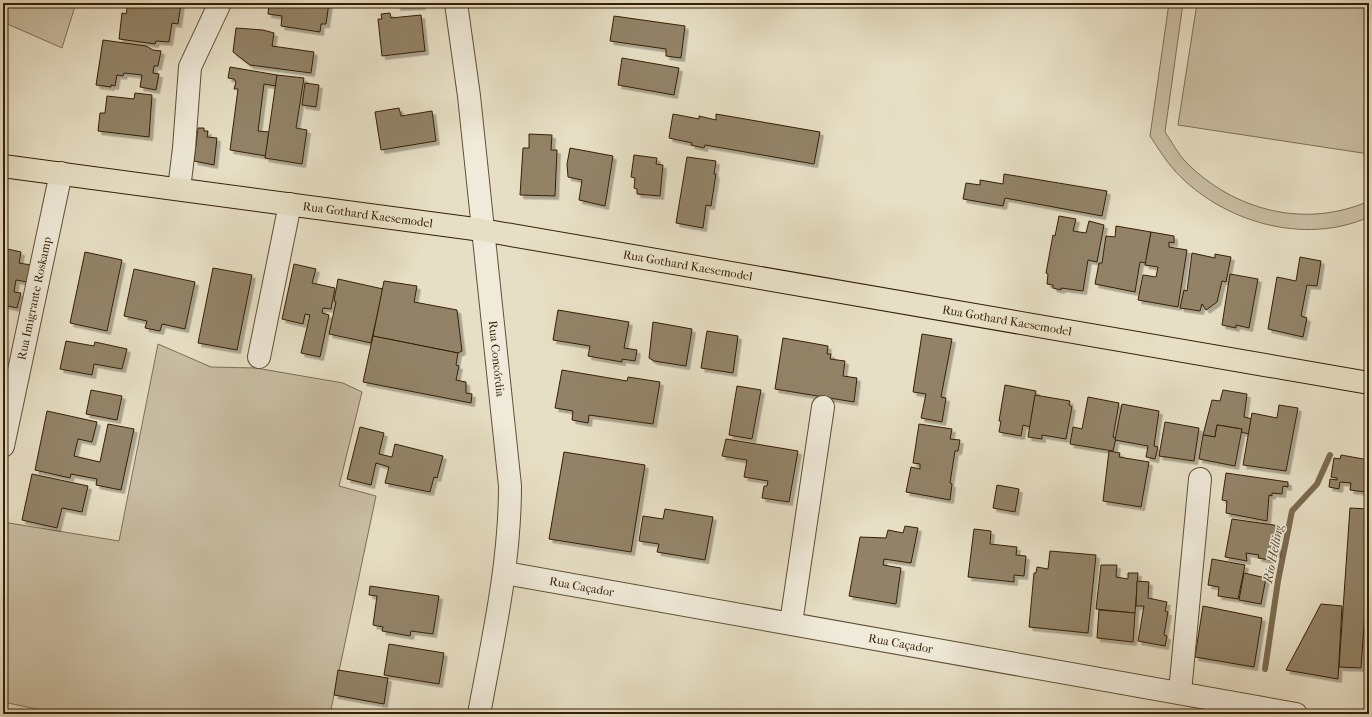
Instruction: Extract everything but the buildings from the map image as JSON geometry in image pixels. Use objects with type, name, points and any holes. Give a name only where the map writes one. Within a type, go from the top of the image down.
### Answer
[{"type":"main road","name":"Rua Gothard Kaesemodel","points":[[3,166],[482,230],[1369,383]]},
{"type":"street","points":[[179,189],[184,148],[190,67],[220,3]]},
{"type":"street","name":"Rua Concórdia","points":[[456,3],[469,96],[510,486],[510,525],[505,573],[480,714]]},
{"type":"street","name":"Rua Imigrante Roskamp","points":[[3,446],[61,173]]},
{"type":"street","points":[[259,357],[290,204]]},
{"type":"street","points":[[791,623],[823,408]]},
{"type":"street","points":[[1180,692],[1200,479]]},
{"type":"street","name":"Rua Caçador","points":[[505,573],[1180,692],[1296,714]]},
{"type":"shaded area","points":[[3,3],[76,3],[62,48],[3,22]]},
{"type":"shaded area","points":[[1169,3],[1183,3],[1165,132],[1186,162],[1205,179],[1226,193],[1248,203],[1272,210],[1296,214],[1321,214],[1345,209],[1369,201],[1369,217],[1344,225],[1318,229],[1291,229],[1265,224],[1240,216],[1216,204],[1194,189],[1175,171],[1150,136]]},
{"type":"shaded area","points":[[1197,3],[1369,3],[1369,154],[1178,125]]},
{"type":"shaded area","points":[[158,344],[211,367],[256,368],[343,383],[362,392],[339,486],[376,496],[330,714],[60,714],[3,702],[3,522],[119,541]]},
{"type":"waterway","name":"Rio Helling","points":[[1265,669],[1278,581],[1292,511],[1317,484],[1330,455]]}]
